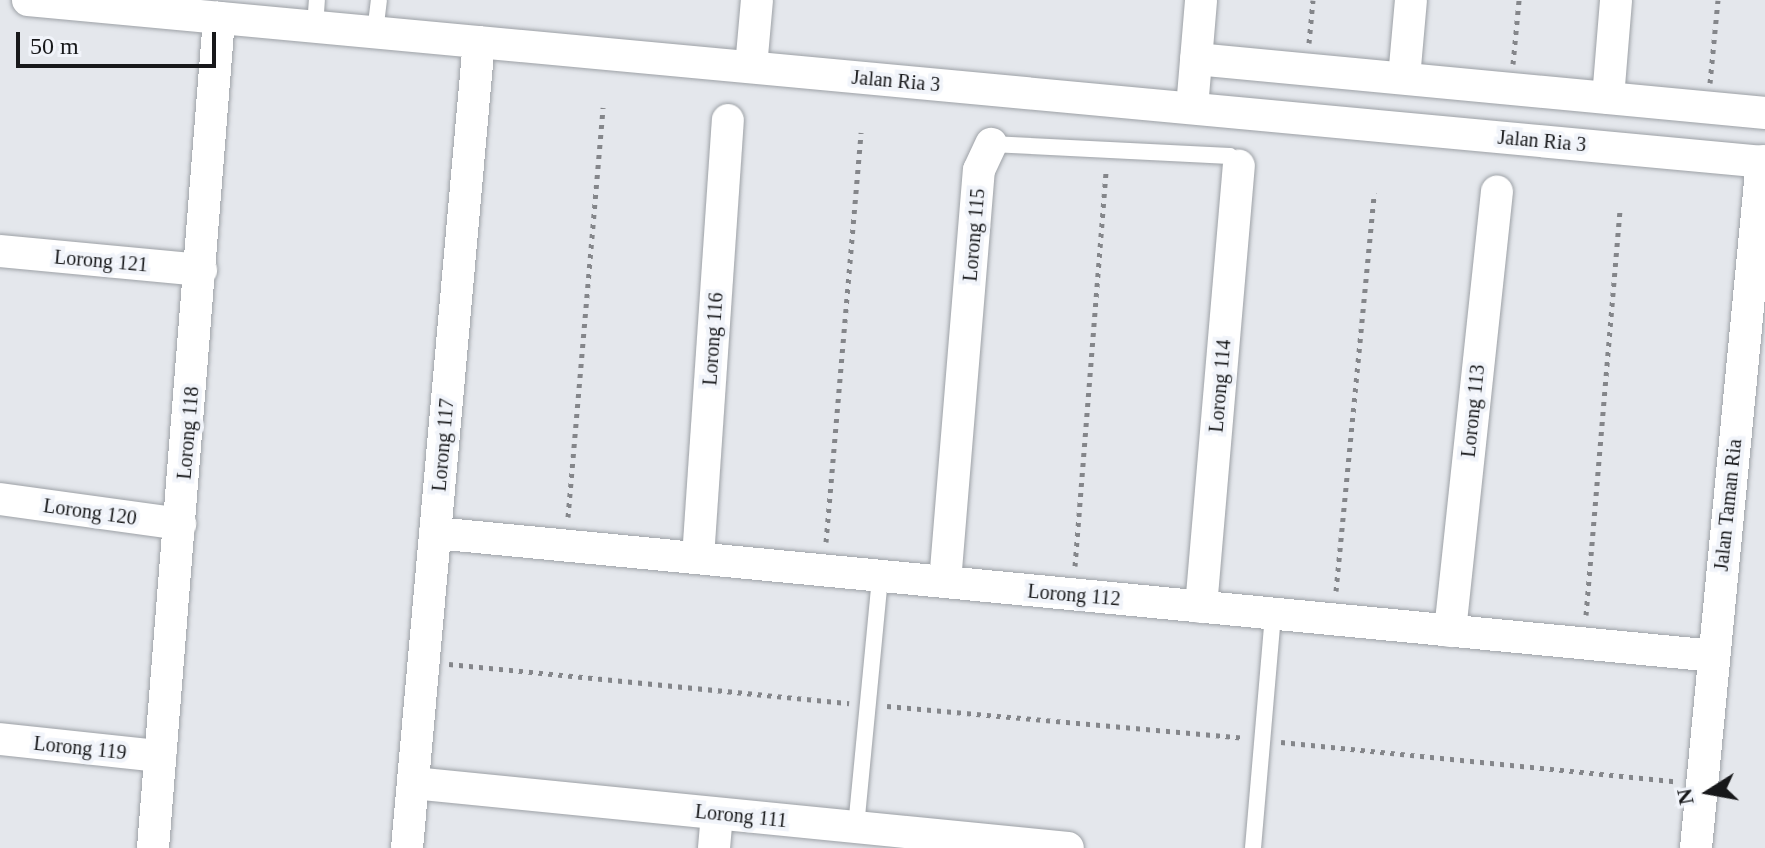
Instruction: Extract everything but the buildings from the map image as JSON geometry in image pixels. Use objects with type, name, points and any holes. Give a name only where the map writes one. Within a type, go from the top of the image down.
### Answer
[{"type":"street","name":"Jalan Ria 3","points":[[28,0],[316,13],[375,32],[1763,162]]},
{"type":"street","points":[[751,67],[757,0]]},
{"type":"street","points":[[1192,108],[1201,0]]},
{"type":"street","points":[[1404,78],[1411,0]]},
{"type":"street","points":[[1608,98],[1616,0]]},
{"type":"street","name":"Lorong 118","points":[[153,848],[201,270],[219,9]]},
{"type":"street","name":"Lorong 117","points":[[407,848],[479,42]]},
{"type":"street","points":[[1196,59],[1765,113]]},
{"type":"street","name":"Lorong 116","points":[[698,558],[728,120]]},
{"type":"street","name":"Lorong 115","points":[[945,582],[979,170],[991,144]]},
{"type":"street","name":"Jalan Taman Ria","points":[[1696,848],[1763,162]]},
{"type":"street","name":"Lorong 114","points":[[1201,607],[1239,166]]},
{"type":"street","name":"Lorong 113","points":[[1450,631],[1497,192]]},
{"type":"street","name":"Lorong 121","points":[[0,251],[201,270]]},
{"type":"street","name":"Lorong 120","points":[[0,499],[180,524]]},
{"type":"street","name":"Lorong 112","points":[[435,533],[1714,656]]},
{"type":"street","name":"Lorong 119","points":[[0,739],[160,756]]},
{"type":"street","name":"Lorong 111","points":[[413,783],[856,827],[962,843],[1068,848]]},
{"type":"street","points":[[714,848],[717,814]]},
{"type":"lane","points":[[375,32],[379,0]]},
{"type":"lane","name":"Lorong 115","points":[[991,144],[1108,147],[1230,156],[1239,166]]},
{"type":"lane","points":[[856,827],[880,576]]},
{"type":"lane","points":[[1253,848],[1273,614]]},
{"type":"path","points":[[1307,69],[1313,0]]},
{"type":"path","points":[[1511,89],[1519,0]]},
{"type":"path","points":[[1708,107],[1718,0]]},
{"type":"path","points":[[566,546],[603,107]]},
{"type":"path","points":[[824,571],[861,132]]},
{"type":"path","points":[[1073,595],[1108,147]]},
{"type":"path","points":[[1334,620],[1374,193]]},
{"type":"path","points":[[1583,644],[1620,210]]},
{"type":"path","points":[[424,662],[1702,784]]}]
